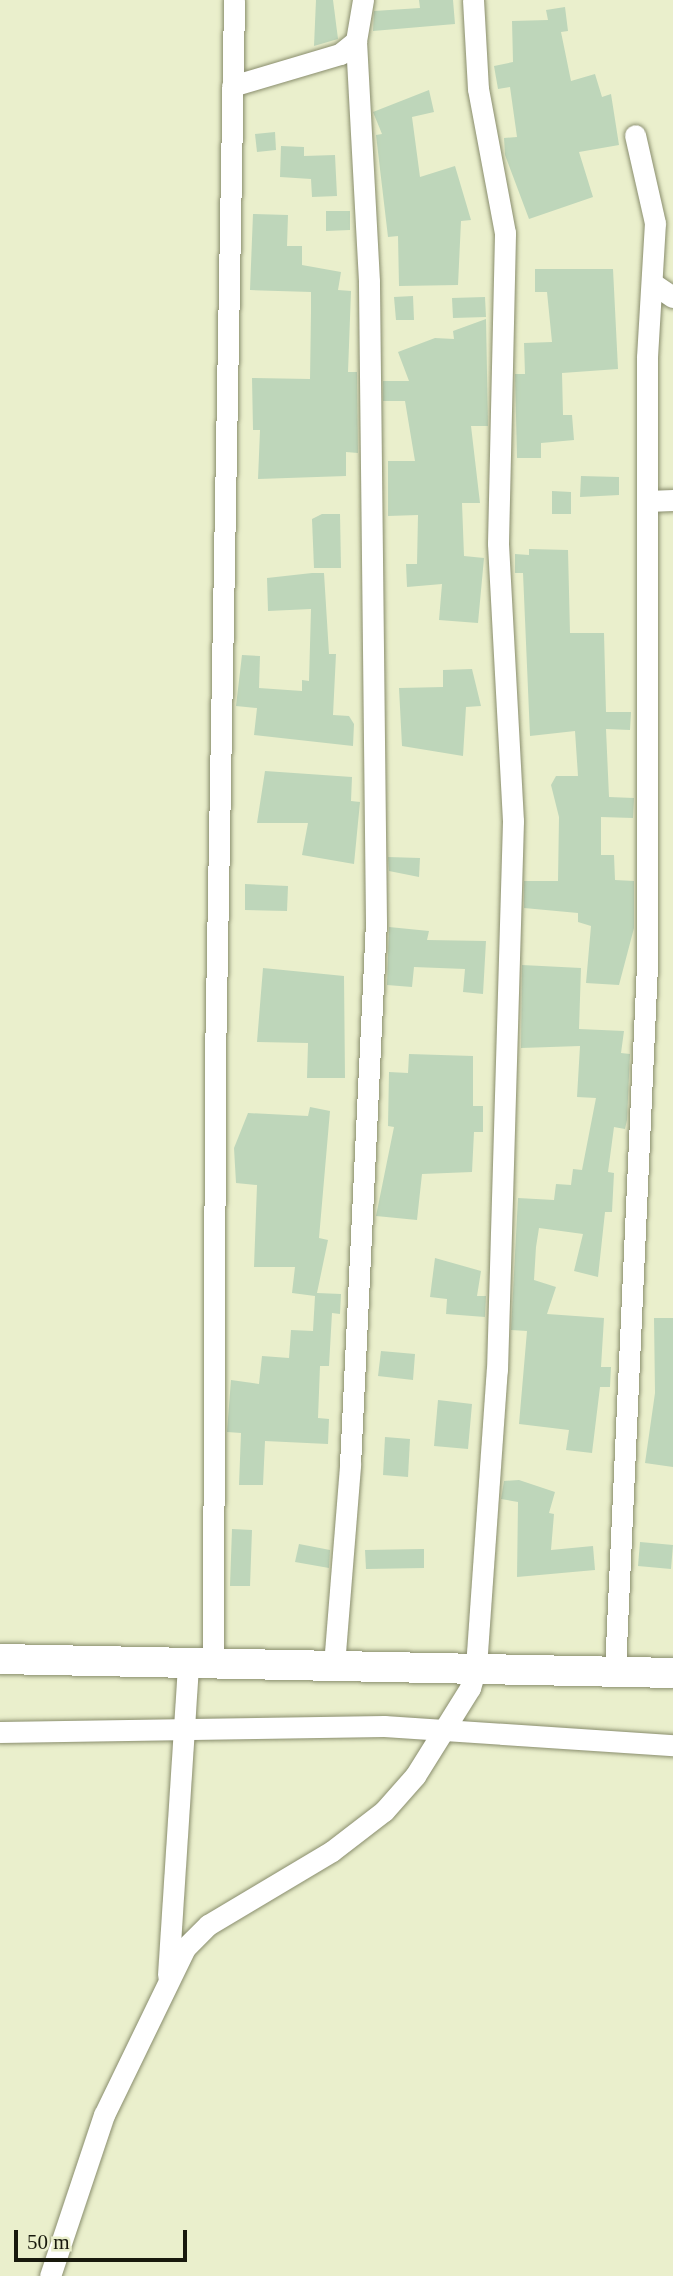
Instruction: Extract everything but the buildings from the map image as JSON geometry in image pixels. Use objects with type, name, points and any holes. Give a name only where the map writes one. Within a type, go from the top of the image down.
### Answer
[{"type":"main road","points":[[0,1659],[673,1673]]},
{"type":"street","points":[[167,1979],[183,1729],[201,1663],[234,0]]},
{"type":"street","points":[[334,1665],[351,1465],[376,922],[369,281],[356,41],[363,0]]},
{"type":"street","points":[[50,2276],[104,2115],[167,1979],[208,1924],[332,1851],[384,1811],[415,1776],[440,1731],[470,1688],[476,1667],[497,1370],[513,821],[498,543],[505,233],[478,89],[473,0]]},
{"type":"street","points":[[232,86],[340,54],[356,41]]},
{"type":"street","points":[[615,1670],[644,1112],[647,500],[655,223],[635,135]]},
{"type":"street","points":[[652,283],[673,297]]},
{"type":"street","points":[[647,500],[673,500]]},
{"type":"street","points":[[0,1732],[183,1729],[440,1731],[673,1745]]}]
